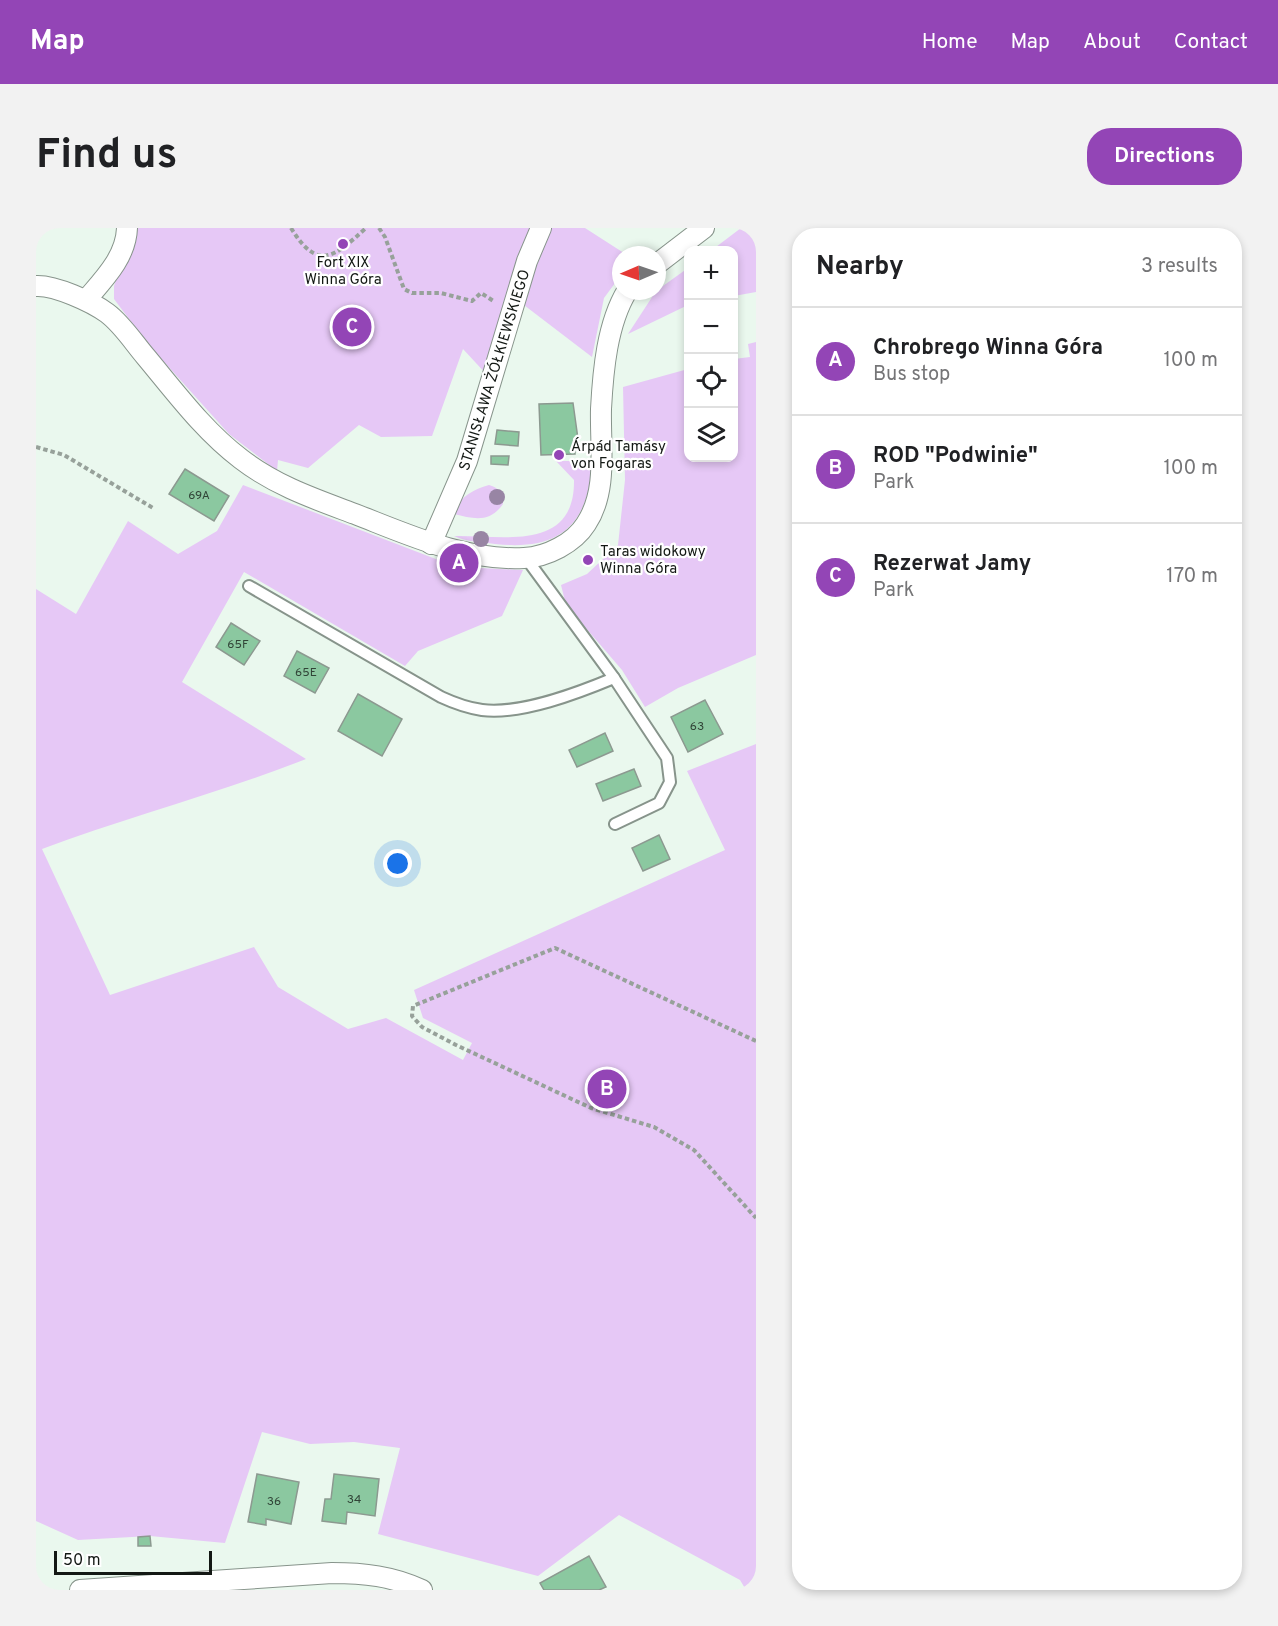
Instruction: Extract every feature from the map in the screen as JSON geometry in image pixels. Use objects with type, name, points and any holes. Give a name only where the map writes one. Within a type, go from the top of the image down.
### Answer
[{"type":"street","points":[[86,300],[119,257],[127,240],[127,228]]},
{"type":"street","name":"STANISŁAWA ŻÓŁKIEWSKIEGO","points":[[431,544],[467,461],[527,261],[541,228]]},
{"type":"street","points":[[666,257],[704,228]]},
{"type":"street","points":[[36,286],[86,300],[108,314],[202,425],[242,460],[282,486],[431,544],[485,556],[526,558],[555,550],[577,536],[587,523],[596,503],[602,464],[601,410],[606,359],[621,300]]},
{"type":"street","points":[[80,1590],[331,1581],[363,1573],[390,1578],[422,1590]]},
{"type":"lane","points":[[526,558],[614,678],[667,758],[670,782],[659,803],[615,824]]},
{"type":"lane","points":[[249,586],[441,698],[461,705],[482,710],[506,710],[586,689],[614,678]]},
{"type":"path","points":[[291,228],[309,252],[318,256],[339,251],[366,228]]},
{"type":"path","points":[[379,228],[385,237],[398,278],[404,289],[412,294],[441,293],[472,301],[481,293],[510,318]]},
{"type":"path","points":[[36,447],[64,455],[153,507]]},
{"type":"path","points":[[756,1041],[555,948],[413,1006],[412,1016],[422,1028],[456,1045],[591,1108],[654,1127],[694,1150],[756,1218]]},
{"type":"shaded area","points":[[134,228],[531,228],[488,376],[463,349],[432,436],[381,437],[359,425],[308,468],[278,460],[277,471],[229,434],[147,343],[114,299],[114,286]]},
{"type":"shaded area","points":[[547,228],[585,228],[613,246],[612,287],[604,298],[592,357],[520,302]]},
{"type":"shaded area","points":[[741,228],[756,228],[756,292],[738,295],[738,246],[717,246]]},
{"type":"shaded area","points":[[684,271],[684,307],[628,334],[650,300],[666,300],[666,284]]},
{"type":"shaded area","points":[[756,342],[756,655],[678,688],[645,707],[622,670],[566,605],[561,585],[587,574],[618,545],[625,480],[623,387],[684,370],[684,462],[738,462],[738,358],[750,357],[748,344]]},
{"type":"shaded area","points":[[556,461],[592,461],[590,484],[585,502],[577,518],[566,530],[553,538],[537,543],[517,545],[464,540],[454,536],[513,537],[549,530],[562,519],[571,503],[574,480]]},
{"type":"shaded area","points":[[243,485],[441,561],[480,568],[523,570],[502,616],[418,651],[405,666],[244,572],[182,682],[306,759],[42,849],[110,995],[254,947],[278,987],[348,1029],[386,1018],[463,1060],[472,1043],[423,1018],[414,990],[725,850],[687,771],[756,744],[756,1590],[746,1590],[740,1580],[619,1515],[538,1576],[378,1534],[400,1448],[354,1442],[310,1444],[262,1432],[225,1543],[150,1536],[78,1540],[36,1521],[36,589],[76,614],[128,521],[178,554],[217,531]]},
{"type":"shaded area","points":[[489,485],[498,489],[501,494],[503,504],[498,510],[481,518],[454,514],[459,503],[467,495]]},
{"type":"building","points":[[573,403],[578,439],[575,439],[575,454],[541,455],[539,404]]},
{"type":"building","points":[[497,430],[519,432],[518,446],[495,444]]},
{"type":"building","points":[[491,456],[509,456],[508,465],[491,464]]},
{"type":"building","points":[[185,469],[229,496],[214,521],[169,494]]},
{"type":"building","points":[[231,623],[260,641],[244,665],[216,647]]},
{"type":"building","points":[[297,651],[329,668],[315,693],[284,676]]},
{"type":"building","points":[[358,694],[402,719],[382,756],[338,731]]},
{"type":"building","points":[[705,700],[723,734],[688,752],[671,717]]},
{"type":"building","points":[[605,733],[613,751],[577,767],[569,750]]},
{"type":"building","points":[[634,769],[641,786],[603,801],[596,784]]},
{"type":"building","points":[[659,835],[670,859],[643,871],[632,848]]},
{"type":"building","points":[[257,1474],[299,1482],[291,1524],[266,1519],[266,1525],[248,1522]]},
{"type":"building","points":[[334,1474],[379,1479],[375,1516],[347,1512],[346,1524],[322,1521],[325,1499],[331,1499]]},
{"type":"building","points":[[150,1536],[151,1546],[138,1546],[138,1537]]},
{"type":"building","points":[[589,1556],[606,1587],[599,1590],[544,1590],[540,1583]]},
{"type":"place","name":"Fort XIX Winna Góra","points":[[343,244]]},
{"type":"place","name":"Rezerwat Jamy","points":[[352,327]]},
{"type":"place","name":"Árpád Tamásy von Fogaras","points":[[559,455]]},
{"type":"place","name":"Taras widokowy Winna Góra","points":[[588,560]]},
{"type":"place","name":"Chrobrego Winna Góra","points":[[459,563]]},
{"type":"place","name":"ROD \"Podwinie\"","points":[[607,1089]]}]
